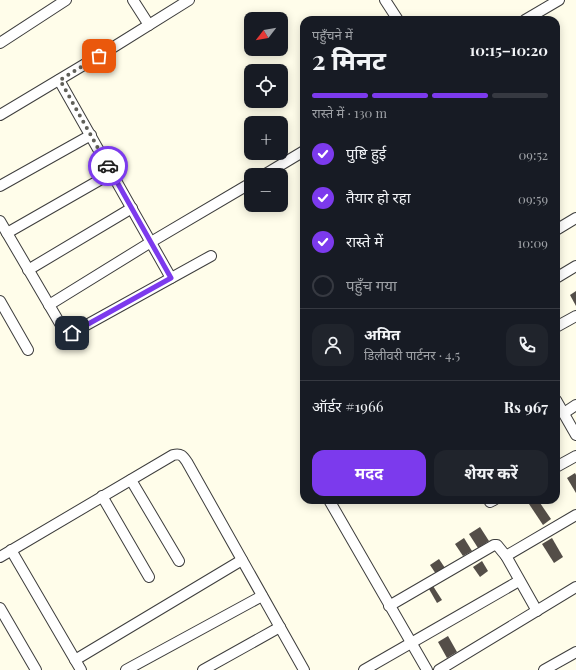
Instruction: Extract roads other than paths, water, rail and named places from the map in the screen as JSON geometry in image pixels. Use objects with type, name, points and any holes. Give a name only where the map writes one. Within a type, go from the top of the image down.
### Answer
[{"type":"street","points":[[0,43],[66,0]]},
{"type":"street","points":[[133,0],[149,25]]},
{"type":"street","points":[[0,115],[60,80],[189,0]]},
{"type":"street","points":[[386,0],[396,16]]},
{"type":"street","points":[[532,16],[559,0]]},
{"type":"street","points":[[60,80],[171,278]]},
{"type":"street","points":[[0,186],[91,135]]},
{"type":"street","points":[[276,168],[300,154]]},
{"type":"street","points":[[7,233],[112,173]]},
{"type":"street","points":[[49,305],[244,187]]},
{"type":"street","points":[[28,270],[132,208]]},
{"type":"street","points":[[560,228],[576,218]]},
{"type":"street","points":[[0,221],[62,327],[66,332],[72,333],[211,256]]},
{"type":"street","points":[[560,276],[576,266]]},
{"type":"street","points":[[0,302],[28,350]]},
{"type":"street","points":[[560,325],[576,316]]},
{"type":"street","points":[[564,413],[576,405]]},
{"type":"street","points":[[560,406],[576,435]]},
{"type":"street","points":[[81,670],[4,552],[173,455],[179,454],[183,456],[304,670]]},
{"type":"street","points":[[560,465],[576,456]]},
{"type":"street","points":[[131,480],[179,562]]},
{"type":"street","points":[[102,496],[149,577]]},
{"type":"street","points":[[331,504],[427,670]]},
{"type":"street","points":[[506,556],[576,515]]},
{"type":"street","points":[[389,606],[494,545],[497,545],[506,556],[537,611]]},
{"type":"street","points":[[75,660],[242,560]]},
{"type":"street","points":[[364,670],[519,581]]},
{"type":"street","points":[[439,670],[576,587]]},
{"type":"street","points":[[126,670],[262,596]]},
{"type":"street","points":[[0,608],[36,670]]},
{"type":"street","points":[[203,670],[280,627]]},
{"type":"street","points":[[544,670],[576,652]]}]
